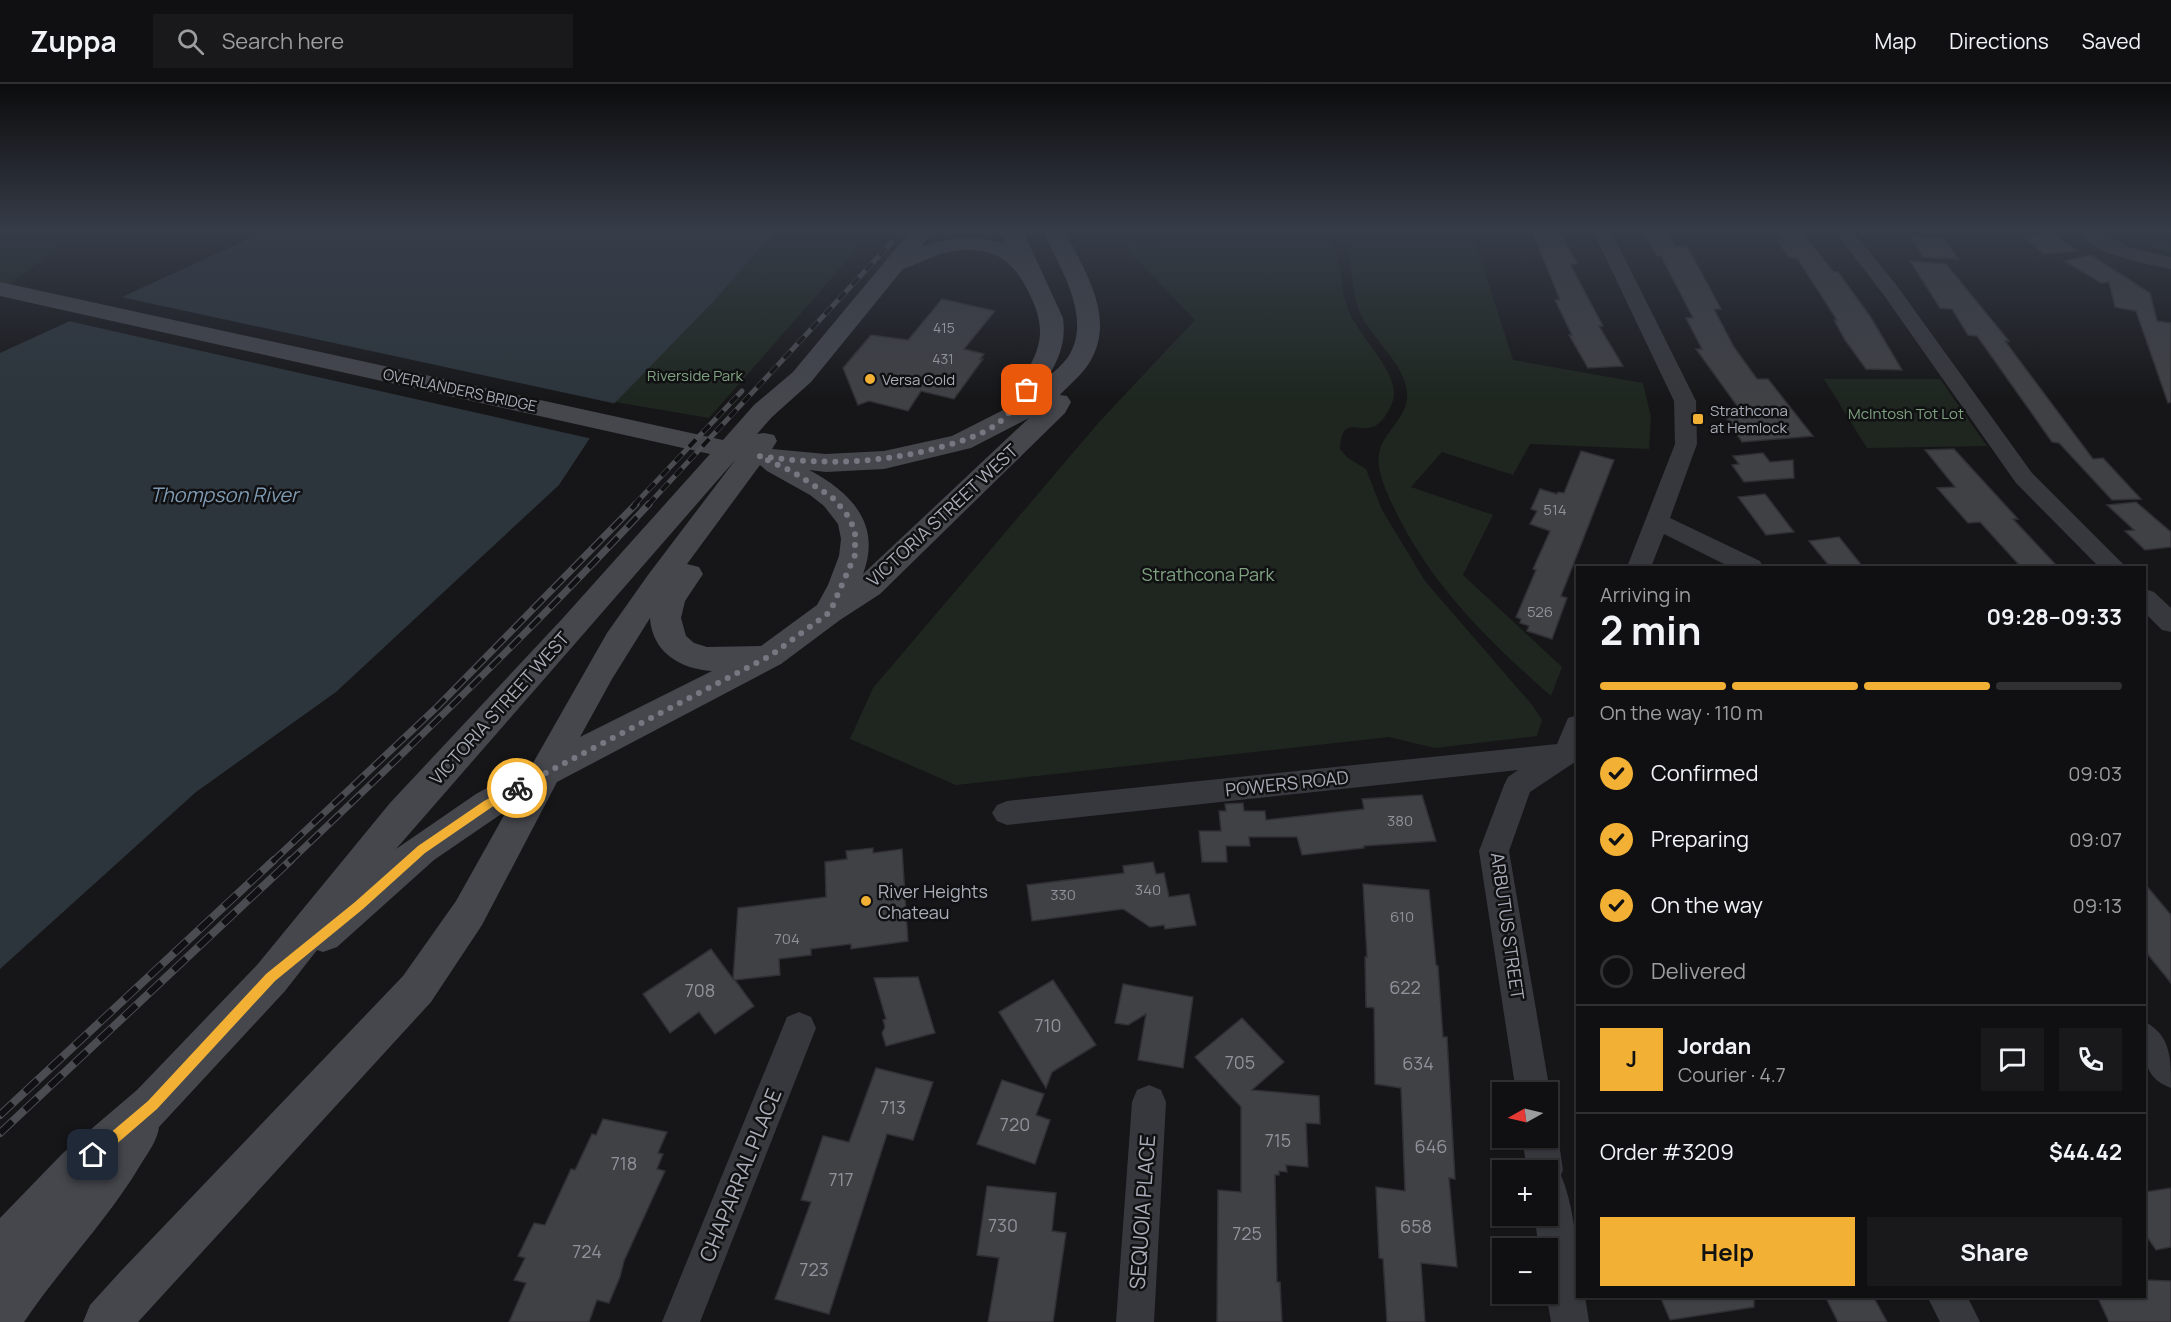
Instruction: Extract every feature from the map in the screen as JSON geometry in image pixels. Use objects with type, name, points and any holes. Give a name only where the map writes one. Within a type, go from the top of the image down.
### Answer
[{"type":"main road","name":"VICTORIA STREET WEST","points":[[0,1251],[78,1168],[152,1105],[271,978],[403,813],[573,627],[763,411],[802,377],[877,287]]},
{"type":"main road","points":[[1005,416],[1040,372],[1050,351],[1054,333],[1049,311],[1038,287]]},
{"type":"main road","points":[[1005,416],[1051,375],[1064,353],[1069,332],[1066,307],[1058,287]]},
{"type":"main road","name":"VICTORIA STREET WEST","points":[[271,978],[359,905],[421,849],[488,804],[588,749],[770,656],[869,586],[1056,407],[1078,362],[1088,329],[1087,303],[1080,287]]},
{"type":"main road","name":"OVERLANDERS BRIDGE","points":[[0,289],[759,456],[826,463],[884,460],[922,452]]},
{"type":"main road","name":"VICTORIA STREET WEST","points":[[922,452],[961,442],[1005,416],[1038,403],[1078,362]]},
{"type":"main road","points":[[107,1322],[165,1254],[319,1096],[417,988],[471,910],[516,832],[562,739],[634,617],[775,426],[802,377]]},
{"type":"main road","points":[[759,456],[793,472],[832,497],[846,513],[855,530],[855,555],[830,612]]},
{"type":"main road","points":[[724,494],[706,547],[668,605],[665,621],[669,636],[689,654],[700,658],[728,660],[770,656]]},
{"type":"main road","name":"VICTORIA STREET WEST","points":[[0,1316],[27,1277],[105,1184],[152,1105]]},
{"type":"street","points":[[1629,287],[1685,401],[1686,444],[1639,566]]},
{"type":"street","points":[[1887,287],[2024,478],[2113,566]]},
{"type":"street","points":[[1657,521],[1749,566]]},
{"type":"street","points":[[2146,599],[2171,625]]},
{"type":"street","points":[[2146,629],[2171,625]]},
{"type":"street","name":"POWERS ROAD","points":[[1007,813],[1574,748]]},
{"type":"street","name":"ARBUTUS STREET","points":[[1531,1082],[1494,852],[1518,785],[1574,748]]},
{"type":"street","name":"CHAPARRAL PLACE","points":[[681,1322],[799,1028]]},
{"type":"street","points":[[2146,1039],[2171,1072]]},
{"type":"street","name":"SEQUOIA PLACE","points":[[1135,1322],[1149,1102]]},
{"type":"street","points":[[1554,1226],[1570,1322]]},
{"type":"street","points":[[1947,1298],[1961,1322]]},
{"type":"green space","name":"Riverside Park","points":[[726,287],[824,287],[709,418],[615,402]]},
{"type":"green space","name":"Strathcona Park","points":[[1163,287],[1343,287],[1351,316],[1386,369],[1394,390],[1393,400],[1381,421],[1369,428],[1347,428],[1341,438],[1340,449],[1348,458],[1366,469],[1382,510],[1425,581],[1533,706],[1542,720],[1537,736],[1435,748],[1389,737],[956,785],[850,739],[873,688],[1100,421],[1195,320]]},
{"type":"green space","points":[[1353,287],[1490,287],[1513,360],[1643,383],[1651,417],[1649,449],[1530,444],[1513,475],[1442,452],[1411,487],[1493,515],[1463,575],[1562,667],[1551,696],[1486,636],[1447,592],[1413,544],[1390,500],[1380,474],[1379,456],[1385,438],[1402,415],[1407,397],[1406,386],[1396,365],[1361,315]]},
{"type":"green space","name":"McIntosh Tot Lot","points":[[1824,379],[1940,379],[1987,446],[1867,448]]},
{"type":"water","name":"Thompson River","points":[[144,287],[726,287],[609,409],[559,485],[336,692],[196,792],[0,969],[0,353]]},
{"type":"pier","points":[[116,296],[617,404],[593,439],[64,320]]},
{"type":"building","points":[[1555,287],[1582,287],[1603,326],[1599,326],[1623,366],[1588,368],[1569,335],[1572,335],[1555,300],[1560,300]]},
{"type":"building","points":[[1677,287],[1709,287],[1721,309],[1714,309],[1734,347],[1757,379],[1768,379],[1813,436],[1742,442],[1724,415],[1743,414],[1696,349],[1702,349],[1686,318],[1693,318]]},
{"type":"building","points":[[1816,287],[1849,287],[1870,316],[1902,370],[1866,369],[1845,340],[1834,320],[1837,320]]},
{"type":"building","points":[[1926,287],[1965,287],[2009,341],[2005,341],[2093,459],[2103,458],[2141,499],[2112,500],[2059,443],[2052,442],[1977,336],[1968,335],[1952,309],[1940,308]]},
{"type":"building","points":[[2110,287],[2140,287],[2150,293],[2157,321],[2171,323],[2171,402],[2168,403],[2136,311],[2115,307]]},
{"type":"building","points":[[942,299],[995,311],[964,349],[984,354],[980,359],[983,359],[954,399],[921,391],[908,411],[869,401],[858,405],[843,368],[871,335],[908,340]]},
{"type":"building","points":[[1954,449],[2018,519],[2013,519],[2057,566],[2020,566],[1980,522],[1968,523],[1937,488],[1955,487],[1925,450]]},
{"type":"building","points":[[1581,451],[1614,460],[1561,596],[1567,598],[1552,639],[1527,631],[1529,626],[1520,623],[1521,619],[1516,617],[1536,570],[1533,569],[1550,531],[1530,524],[1537,511],[1531,509],[1540,489],[1557,494],[1558,492],[1564,493]]},
{"type":"building","points":[[1763,453],[1770,462],[1793,460],[1794,478],[1744,482],[1732,465],[1739,464],[1733,456]]},
{"type":"building","points":[[1765,494],[1794,532],[1766,535],[1738,497]]},
{"type":"building","points":[[2136,502],[2171,532],[2171,547],[2145,550],[2125,531],[2134,530],[2107,505]]},
{"type":"building","points":[[1839,537],[1862,566],[1829,566],[1809,541]]},
{"type":"building","points":[[1422,795],[1436,841],[1364,846],[1364,848],[1302,855],[1297,837],[1249,837],[1250,846],[1226,846],[1227,862],[1202,862],[1199,831],[1221,831],[1219,811],[1226,811],[1225,804],[1243,803],[1244,811],[1265,811],[1266,820],[1364,809],[1362,799]]},
{"type":"building","points":[[873,848],[873,853],[902,849],[908,941],[851,949],[851,944],[811,949],[811,955],[779,959],[780,975],[735,980],[754,1006],[715,1034],[699,1012],[670,1033],[643,994],[711,949],[733,979],[738,908],[826,897],[825,862],[847,859],[846,851]]},
{"type":"building","points":[[1153,862],[1156,874],[1164,873],[1169,897],[1189,894],[1196,925],[1165,929],[1164,925],[1150,927],[1123,909],[1032,921],[1027,885],[1124,873],[1123,866]]},
{"type":"building","points":[[1363,884],[1429,890],[1443,1037],[1447,1037],[1455,1179],[1449,1178],[1457,1267],[1421,1263],[1425,1322],[1387,1322],[1383,1259],[1379,1258],[1376,1187],[1405,1191],[1401,1088],[1375,1084],[1374,1008],[1366,1007],[1365,957],[1367,957]]},
{"type":"building","points":[[2146,885],[2171,915],[2171,983],[2146,952]]},
{"type":"building","points":[[918,977],[935,1033],[886,1046],[882,1033],[885,1027],[883,1020],[886,1019],[874,978]]},
{"type":"building","points":[[1053,980],[1096,1045],[1052,1072],[1046,1088],[999,1012]]},
{"type":"building","points":[[1123,984],[1193,997],[1183,1068],[1138,1060],[1146,1014],[1128,1025],[1115,1023]]},
{"type":"building","points":[[1242,1018],[1284,1062],[1252,1090],[1319,1096],[1320,1124],[1306,1123],[1308,1167],[1286,1165],[1287,1172],[1279,1171],[1279,1175],[1275,1175],[1277,1282],[1280,1282],[1282,1322],[1217,1322],[1218,1190],[1241,1192],[1241,1107],[1195,1057]]},
{"type":"building","points":[[876,1068],[933,1082],[913,1140],[887,1134],[829,1314],[775,1299],[811,1202],[801,1200],[823,1136],[849,1142]]},
{"type":"building","points":[[1002,1080],[1044,1094],[1036,1115],[1050,1120],[1035,1164],[977,1144]]},
{"type":"building","points":[[603,1119],[667,1132],[658,1153],[663,1154],[657,1169],[665,1171],[624,1261],[609,1303],[597,1300],[589,1322],[509,1322],[526,1283],[514,1280],[525,1258],[518,1256],[534,1223],[545,1225],[571,1169],[575,1170],[592,1134],[596,1135]]},
{"type":"building","points":[[987,1186],[1056,1193],[1052,1231],[1066,1233],[1053,1322],[988,1322],[999,1258],[977,1255]]},
{"type":"building","points":[[2171,1188],[2171,1247],[2156,1250],[2146,1235],[2146,1192]]},
{"type":"building","points":[[2146,1280],[2171,1281],[2171,1322],[2109,1322],[2098,1298],[2146,1298]]},
{"type":"building","points":[[1661,1298],[1754,1298],[1754,1307],[1670,1320]]},
{"type":"building","points":[[1826,1298],[1874,1298],[1887,1322],[1838,1322]]},
{"type":"railway","points":[[648,505],[850,287]]},
{"type":"railway","points":[[634,505],[742,391]]},
{"type":"railway","points":[[272,862],[438,706],[636,504]]},
{"type":"railway","points":[[289,862],[472,686],[649,504]]},
{"type":"railway","points":[[0,1115],[274,860]]},
{"type":"railway","points":[[0,1133],[291,860]]},
{"type":"way so far","points":[[517,788],[770,656],[830,612],[855,555],[855,530],[846,513],[832,497],[793,472],[759,456],[826,463],[884,460],[922,452],[961,442],[996,424],[1014,408],[1027,390]]},
{"type":"place","name":"Versa Cold","points":[[870,379]]},
{"type":"place","name":"Strathcona at Hemlock","points":[[1698,419]]},
{"type":"place","name":"River Heights Chateau","points":[[866,901]]},
{"type":"route","points":[[93,1155],[152,1105],[271,978],[359,905],[421,849],[488,804],[517,788]]}]
